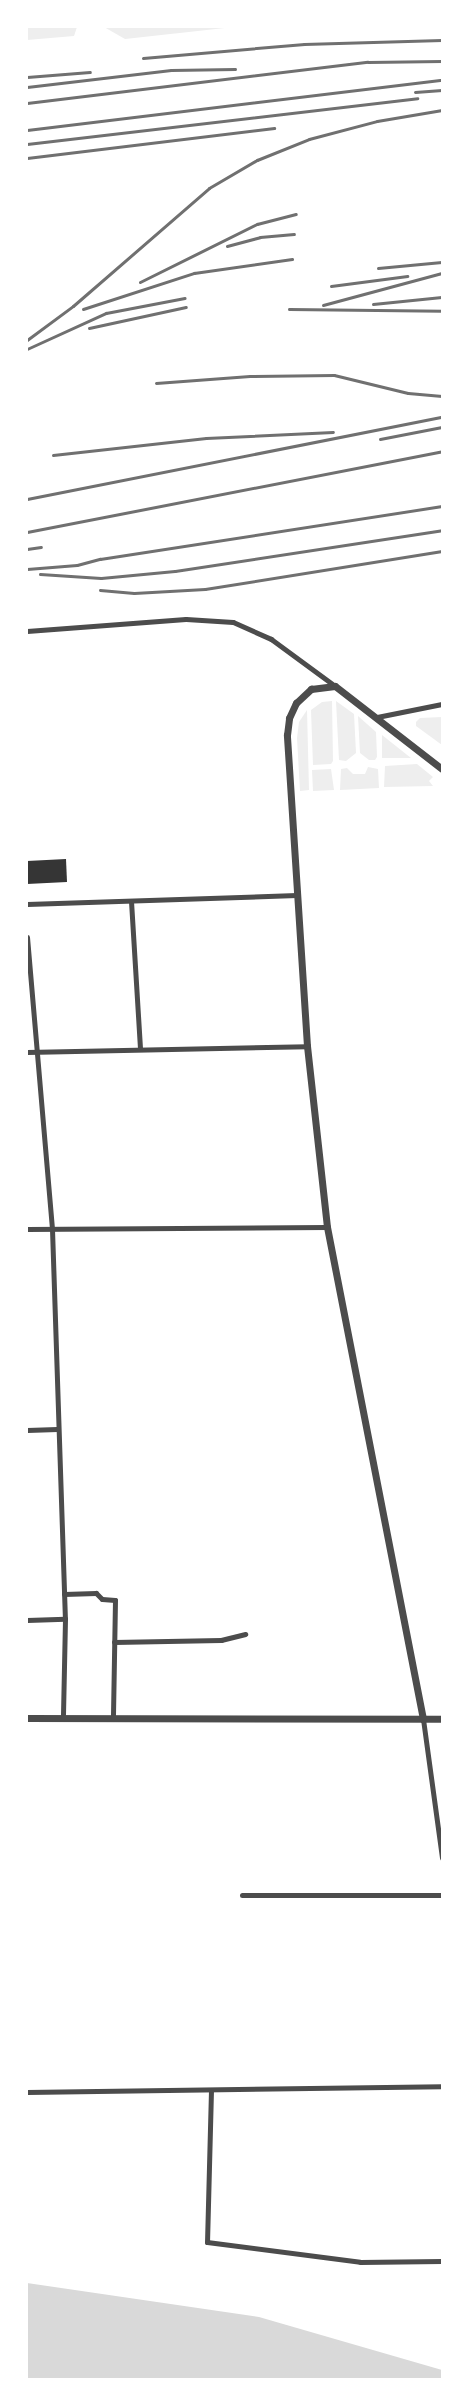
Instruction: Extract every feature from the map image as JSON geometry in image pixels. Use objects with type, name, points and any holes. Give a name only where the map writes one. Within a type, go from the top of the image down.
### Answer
[{"type":"street","points":[[27,631],[186,619],[233,622],[271,639],[377,717],[442,769]]},
{"type":"street","points":[[335,686],[311,689],[296,703],[289,718],[287,735],[307,1046],[327,1227],[423,1719],[442,1858]]},
{"type":"street","points":[[377,717],[442,704]]},
{"type":"street","points":[[27,904],[297,895]]},
{"type":"street","points":[[131,901],[140,1049]]},
{"type":"street","points":[[27,937],[52,1229],[65,1619],[63,1718]]},
{"type":"street","points":[[27,1052],[307,1046]]},
{"type":"street","points":[[27,1229],[327,1227]]},
{"type":"street","points":[[27,1430],[57,1429]]},
{"type":"street","points":[[64,1594],[96,1593],[102,1599],[115,1600],[113,1718]]},
{"type":"street","points":[[27,1620],[65,1619]]},
{"type":"street","points":[[114,1642],[221,1640],[245,1634]]},
{"type":"street","points":[[27,1718],[442,1719]]},
{"type":"street","points":[[242,1895],[442,1895]]},
{"type":"street","points":[[27,2092],[442,2086]]},
{"type":"street","points":[[211,2090],[207,2242],[360,2262],[442,2261]]},
{"type":"shaded area","points":[[27,27],[77,27],[74,36],[27,40]]},
{"type":"shaded area","points":[[104,27],[234,27],[125,39]]},
{"type":"shaded area","points":[[332,701],[333,761],[331,764],[313,765],[311,710],[322,702]]},
{"type":"shaded area","points":[[336,701],[354,714],[356,753],[346,761],[339,760]]},
{"type":"shaded area","points":[[307,710],[309,790],[300,791],[297,738],[299,722]]},
{"type":"shaded area","points":[[358,716],[376,732],[377,757],[375,760],[369,760],[360,753]]},
{"type":"shaded area","points":[[442,717],[442,745],[416,726],[416,722],[420,718]]},
{"type":"shaded area","points":[[382,735],[411,758],[382,758]]},
{"type":"shaded area","points":[[417,764],[433,777],[429,781],[433,786],[384,787],[385,766]]},
{"type":"shaded area","points":[[368,767],[378,769],[379,788],[340,790],[341,769],[347,768],[353,774],[365,774]]},
{"type":"shaded area","points":[[331,769],[334,790],[313,791],[312,770]]},
{"type":"shaded area","points":[[27,2283],[259,2317],[442,2370],[442,2379],[27,2379]]},
{"type":"building","points":[[66,859],[67,882],[27,884],[27,861]]},
{"type":"railway","points":[[143,58],[304,44],[442,40]]},
{"type":"railway","points":[[27,103],[368,62],[442,61]]},
{"type":"railway","points":[[27,87],[171,70],[235,69]]},
{"type":"railway","points":[[27,77],[90,72]]},
{"type":"railway","points":[[27,130],[442,80]]},
{"type":"railway","points":[[415,92],[442,90]]},
{"type":"railway","points":[[27,144],[417,98]]},
{"type":"railway","points":[[27,340],[73,306],[209,188],[257,160],[309,139],[377,121],[442,110]]},
{"type":"railway","points":[[27,158],[274,128]]},
{"type":"railway","points":[[140,282],[257,224],[296,214]]},
{"type":"railway","points":[[227,246],[260,237],[294,234]]},
{"type":"railway","points":[[83,309],[194,273],[292,259]]},
{"type":"railway","points":[[378,268],[442,262]]},
{"type":"railway","points":[[323,305],[442,273]]},
{"type":"railway","points":[[331,286],[407,276]]},
{"type":"railway","points":[[373,304],[442,297]]},
{"type":"railway","points":[[27,349],[106,313],[185,298]]},
{"type":"railway","points":[[89,328],[186,307]]},
{"type":"railway","points":[[289,309],[442,311]]},
{"type":"railway","points":[[156,383],[250,376],[334,375],[408,393],[442,396]]},
{"type":"railway","points":[[27,499],[442,417]]},
{"type":"railway","points":[[380,439],[442,427]]},
{"type":"railway","points":[[53,455],[206,438],[333,432]]},
{"type":"railway","points":[[27,532],[442,451]]},
{"type":"railway","points":[[27,569],[77,565],[100,559],[442,506]]},
{"type":"railway","points":[[40,574],[101,578],[175,571],[442,530]]},
{"type":"railway","points":[[27,549],[41,547]]},
{"type":"railway","points":[[100,590],[134,593],[205,589],[442,551]]}]
